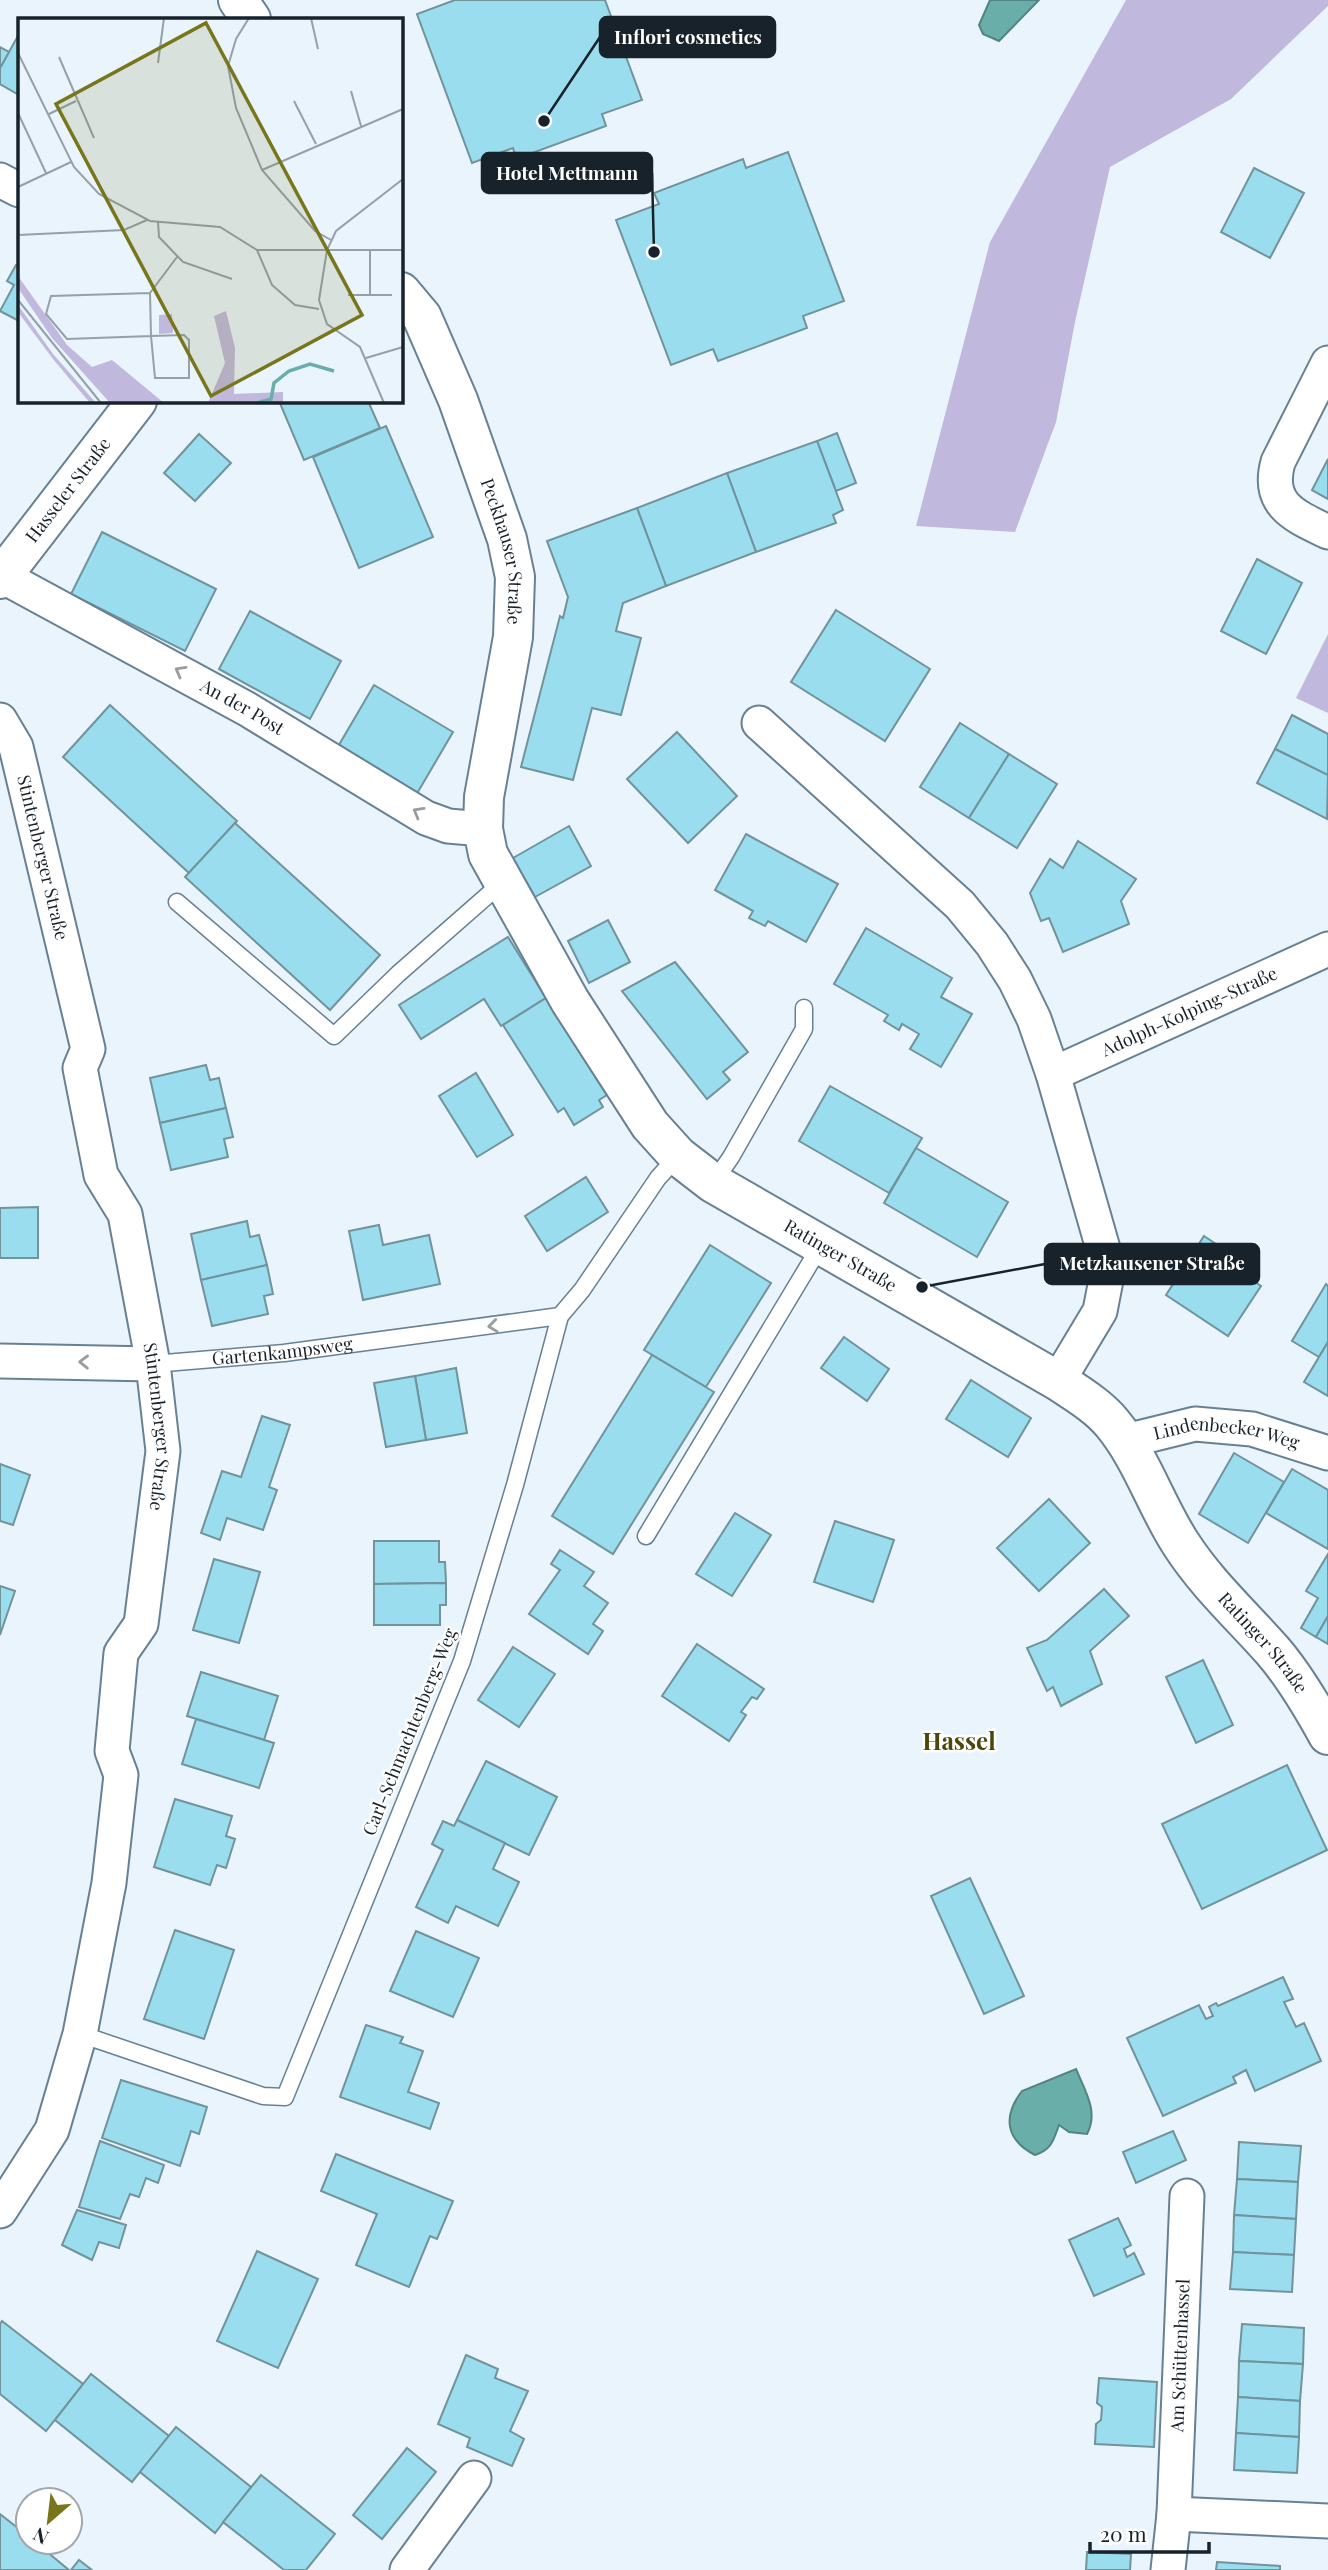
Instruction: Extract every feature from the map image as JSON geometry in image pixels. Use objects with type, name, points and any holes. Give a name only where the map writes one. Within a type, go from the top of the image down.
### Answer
[{"type":"street","points":[[238,0],[250,18]]},
{"type":"street","points":[[0,180],[18,189]]},
{"type":"street","name":"Peckhauser Straße","points":[[402,293],[422,317],[458,400],[507,539],[514,577],[513,637],[484,797],[482,828]]},
{"type":"street","points":[[1328,363],[1278,462],[1274,478],[1280,500],[1293,515],[1328,532]]},
{"type":"street","name":"Hasseler Straße","points":[[1,577],[136,402]]},
{"type":"street","name":"An der Post","points":[[1,577],[247,709],[426,817],[448,826],[482,828]]},
{"type":"street","name":"Stintenberger Straße","points":[[0,720],[16,747],[88,1049],[80,1068],[101,1175],[125,1214],[153,1363],[163,1451],[141,1624],[121,1653],[112,1751],[121,1774],[109,1883],[80,2034],[52,2130],[0,2211]]},
{"type":"street","points":[[759,723],[893,843],[968,915],[992,944],[1015,980],[1034,1019],[1053,1074],[1104,1252],[1106,1280],[1100,1311],[1058,1381]]},
{"type":"street","name":"Ratinger Straße","points":[[482,828],[488,854],[570,1001],[650,1125],[678,1156],[713,1183],[1058,1381],[1102,1414],[1126,1441],[1181,1545],[1210,1582],[1274,1653],[1315,1711],[1328,1735]]},
{"type":"street","name":"Adolph-Kolping-Straße","points":[[1053,1074],[1328,949]]},
{"type":"street","name":"Gartenkampsweg","points":[[0,1361],[153,1363]]},
{"type":"street","name":"Lindenbecker Weg","points":[[1126,1441],[1195,1424],[1252,1429],[1328,1453]]},
{"type":"street","name":"Am Schüttenhassel","points":[[1168,2570],[1174,2514],[1187,2196]]},
{"type":"street","points":[[407,2570],[474,2478]]},
{"type":"street","points":[[1174,2514],[1328,2521]]},
{"type":"lane","points":[[177,902],[334,1036],[398,974],[504,881]]},
{"type":"lane","points":[[713,1183],[731,1157],[804,1029],[804,1008]]},
{"type":"lane","name":"Carl-Schmachtenberg-Weg","points":[[80,2034],[263,2096],[285,2097],[462,1661],[515,1485],[561,1316],[582,1290],[658,1178],[678,1156]]},
{"type":"lane","points":[[646,1536],[821,1245]]},
{"type":"lane","name":"Gartenkampsweg","points":[[153,1363],[284,1353],[561,1316]]},
{"type":"shaded area","points":[[990,0],[1039,0],[999,41],[983,34],[979,25]]},
{"type":"shaded area","points":[[1126,0],[1328,0],[1328,6],[1231,99],[1110,167],[1075,322],[1056,422],[1015,532],[916,526],[990,242]]},
{"type":"shaded area","points":[[1328,634],[1328,713],[1296,698]]},
{"type":"shaded area","points":[[1076,2069],[1091,2110],[1092,2118],[1087,2134],[1069,2132],[1059,2125],[1048,2147],[1035,2155],[1018,2142],[1010,2127],[1016,2101],[1022,2091]]},
{"type":"building","points":[[455,0],[605,0],[642,100],[602,114],[606,126],[516,159],[513,148],[472,163],[417,14]]},
{"type":"building","points":[[18,36],[18,94],[0,84],[0,68]]},
{"type":"building","points":[[0,47],[9,52],[0,68]]},
{"type":"building","points":[[788,152],[844,301],[803,316],[807,328],[718,361],[713,349],[671,365],[616,220],[659,204],[654,193],[743,159],[746,168]]},
{"type":"building","points":[[1254,168],[1304,193],[1270,258],[1221,232]]},
{"type":"building","points":[[18,266],[18,320],[0,311],[14,285],[7,281]]},
{"type":"building","points":[[279,402],[368,402],[380,428],[304,460]]},
{"type":"building","points":[[386,426],[433,537],[359,568],[313,457]]},
{"type":"building","points":[[837,433],[856,483],[836,491],[817,441]]},
{"type":"building","points":[[199,434],[231,463],[195,501],[164,473]]},
{"type":"building","points":[[817,441],[843,510],[833,515],[836,523],[756,552],[727,473]]},
{"type":"building","points":[[1328,459],[1328,499],[1312,490]]},
{"type":"building","points":[[727,473],[756,552],[666,586],[637,508]]},
{"type":"building","points":[[637,508],[666,586],[623,603],[616,631],[641,638],[621,715],[592,708],[573,780],[521,767],[560,616],[563,618],[568,597],[547,541]]},
{"type":"building","points":[[102,532],[216,589],[185,651],[71,594]]},
{"type":"building","points":[[1257,559],[1302,583],[1266,654],[1221,631]]},
{"type":"building","points":[[836,610],[930,669],[885,741],[791,682]]},
{"type":"building","points":[[250,611],[341,661],[310,719],[219,669]]},
{"type":"building","points":[[374,685],[453,732],[415,797],[336,750]]},
{"type":"building","points":[[110,705],[237,821],[189,873],[63,757]]},
{"type":"building","points":[[1292,715],[1328,734],[1328,775],[1275,749]]},
{"type":"building","points":[[960,723],[1009,754],[969,818],[920,787]]},
{"type":"building","points":[[677,732],[737,796],[688,843],[627,779]]},
{"type":"building","points":[[1275,749],[1328,775],[1327,819],[1257,783]]},
{"type":"building","points":[[1009,754],[1057,784],[1017,848],[969,818]]},
{"type":"building","points":[[235,823],[380,955],[330,1010],[185,877]]},
{"type":"building","points":[[569,826],[591,866],[535,897],[513,858]]},
{"type":"building","points":[[746,834],[838,884],[806,942],[768,921],[765,926],[749,918],[753,911],[715,890]]},
{"type":"building","points":[[1078,841],[1136,879],[1121,901],[1129,924],[1063,952],[1049,918],[1041,921],[1030,893],[1050,859],[1063,868]]},
{"type":"building","points":[[608,920],[630,962],[589,983],[568,941]]},
{"type":"building","points":[[866,928],[952,978],[941,997],[972,1014],[941,1067],[910,1049],[919,1034],[902,1024],[899,1030],[884,1021],[888,1015],[834,984]]},
{"type":"building","points":[[508,937],[546,998],[501,1026],[484,999],[421,1039],[399,1005]]},
{"type":"building","points":[[675,962],[748,1052],[723,1072],[730,1080],[707,1099],[622,991]]},
{"type":"building","points":[[546,998],[607,1095],[599,1100],[603,1107],[574,1125],[564,1108],[558,1112],[503,1025]]},
{"type":"building","points":[[206,1065],[210,1080],[219,1078],[226,1108],[160,1123],[150,1078]]},
{"type":"building","points":[[476,1073],[513,1135],[477,1157],[439,1096]]},
{"type":"building","points":[[830,1086],[922,1138],[889,1193],[799,1141]]},
{"type":"building","points":[[226,1108],[233,1137],[224,1139],[228,1157],[171,1170],[160,1123]]},
{"type":"building","points":[[916,1148],[1008,1202],[977,1257],[884,1203]]},
{"type":"building","points":[[586,1177],[608,1212],[547,1251],[525,1216]]},
{"type":"building","points":[[38,1207],[38,1258],[0,1258],[0,1208]]},
{"type":"building","points":[[247,1221],[250,1237],[259,1235],[267,1265],[201,1280],[191,1234]]},
{"type":"building","points":[[379,1225],[383,1245],[429,1235],[440,1284],[363,1300],[349,1231]]},
{"type":"building","points":[[1204,1236],[1231,1254],[1226,1262],[1261,1286],[1228,1336],[1166,1295]]},
{"type":"building","points":[[710,1245],[771,1283],[706,1387],[644,1350]]},
{"type":"building","points":[[267,1265],[273,1294],[264,1296],[268,1314],[212,1326],[201,1280]]},
{"type":"building","points":[[1326,1284],[1328,1342],[1319,1357],[1292,1341]]},
{"type":"building","points":[[844,1337],[889,1369],[867,1401],[821,1368]]},
{"type":"building","points":[[1328,1342],[1328,1396],[1304,1382]]},
{"type":"building","points":[[652,1355],[714,1392],[613,1554],[552,1516]]},
{"type":"building","points":[[456,1368],[467,1433],[426,1440],[415,1376]]},
{"type":"building","points":[[415,1376],[426,1440],[386,1447],[374,1383]]},
{"type":"building","points":[[971,1380],[1031,1418],[1008,1457],[946,1419]]},
{"type":"building","points":[[262,1416],[290,1425],[269,1487],[277,1490],[263,1530],[227,1518],[220,1540],[201,1533],[222,1471],[241,1477]]},
{"type":"building","points":[[1234,1453],[1284,1482],[1248,1543],[1199,1514]]},
{"type":"building","points":[[0,1464],[30,1475],[13,1525],[0,1521]]},
{"type":"building","points":[[1292,1469],[1328,1490],[1328,1549],[1266,1513]]},
{"type":"building","points":[[1049,1499],[1090,1543],[1039,1591],[997,1548]]},
{"type":"building","points":[[735,1513],[771,1535],[732,1596],[696,1574]]},
{"type":"building","points":[[835,1521],[894,1540],[873,1602],[814,1582]]},
{"type":"building","points":[[374,1541],[439,1541],[439,1562],[445,1562],[446,1583],[374,1584]]},
{"type":"building","points":[[560,1550],[594,1572],[584,1586],[608,1603],[593,1624],[603,1631],[588,1654],[529,1614],[560,1570],[551,1564]]},
{"type":"building","points":[[1328,1554],[1328,1616],[1316,1637],[1301,1628],[1318,1598],[1306,1591]]},
{"type":"building","points":[[214,1559],[260,1572],[239,1643],[193,1630]]},
{"type":"building","points":[[446,1583],[446,1605],[440,1605],[440,1625],[374,1625],[374,1584]]},
{"type":"building","points":[[0,1586],[15,1591],[0,1635]]},
{"type":"building","points":[[1104,1589],[1129,1616],[1090,1651],[1102,1684],[1061,1706],[1053,1687],[1047,1691],[1027,1648],[1047,1640]]},
{"type":"building","points":[[1328,1616],[1328,1644],[1316,1637]]},
{"type":"building","points":[[697,1644],[764,1689],[757,1699],[752,1697],[741,1712],[746,1715],[729,1741],[662,1696]]},
{"type":"building","points":[[513,1647],[555,1674],[519,1727],[478,1700]]},
{"type":"building","points":[[1203,1660],[1233,1725],[1196,1743],[1166,1677]]},
{"type":"building","points":[[201,1672],[278,1696],[264,1740],[187,1716]]},
{"type":"building","points":[[196,1719],[274,1743],[259,1788],[182,1764]]},
{"type":"building","points":[[486,1761],[557,1797],[529,1855],[457,1820]]},
{"type":"building","points":[[1287,1765],[1327,1850],[1202,1909],[1162,1824]]},
{"type":"building","points":[[175,1799],[232,1816],[226,1836],[235,1839],[226,1868],[217,1865],[210,1885],[154,1867]]},
{"type":"building","points":[[457,1820],[505,1843],[493,1869],[519,1882],[498,1926],[456,1906],[448,1923],[416,1907],[443,1850],[432,1844],[443,1821],[454,1826]]},
{"type":"building","points":[[970,1878],[1024,1996],[984,2014],[931,1896]]},
{"type":"building","points":[[175,1930],[234,1950],[204,2039],[144,2019]]},
{"type":"building","points":[[416,1931],[479,1958],[453,2017],[390,1991]]},
{"type":"building","points":[[1283,1977],[1293,1999],[1284,2002],[1296,2027],[1304,2023],[1321,2061],[1255,2091],[1246,2070],[1233,2077],[1236,2083],[1163,2116],[1127,2038],[1199,2005],[1206,2019],[1213,2016],[1209,2007],[1216,2003],[1218,2006]]},
{"type":"building","points":[[366,2025],[403,2037],[400,2043],[423,2051],[408,2092],[439,2103],[430,2129],[340,2097]]},
{"type":"building","points":[[121,2080],[207,2107],[199,2134],[191,2131],[180,2166],[102,2138]]},
{"type":"building","points":[[1173,2131],[1186,2160],[1136,2183],[1123,2152]]},
{"type":"building","points":[[100,2141],[164,2165],[158,2183],[146,2178],[139,2197],[130,2194],[120,2219],[79,2207]]},
{"type":"building","points":[[1239,2142],[1301,2146],[1298,2182],[1237,2179]]},
{"type":"building","points":[[336,2154],[453,2201],[437,2239],[430,2236],[409,2287],[356,2265],[377,2214],[321,2191]]},
{"type":"building","points":[[1237,2179],[1298,2182],[1296,2219],[1234,2215]]},
{"type":"building","points":[[77,2210],[126,2225],[119,2248],[99,2242],[92,2260],[62,2245]]},
{"type":"building","points":[[1234,2215],[1296,2219],[1294,2255],[1233,2252]]},
{"type":"building","points":[[1118,2218],[1131,2245],[1124,2249],[1127,2257],[1134,2253],[1144,2274],[1094,2296],[1069,2240]]},
{"type":"building","points":[[257,2251],[318,2279],[278,2368],[217,2341]]},
{"type":"building","points":[[1233,2252],[1294,2255],[1292,2292],[1230,2289]]},
{"type":"building","points":[[2,2321],[83,2384],[46,2431],[0,2394]]},
{"type":"building","points":[[1242,2324],[1304,2328],[1303,2364],[1239,2361]]},
{"type":"building","points":[[466,2355],[498,2369],[495,2378],[528,2391],[510,2431],[524,2439],[512,2466],[467,2447],[470,2438],[438,2424]]},
{"type":"building","points":[[1239,2361],[1303,2364],[1300,2401],[1238,2397]]},
{"type":"building","points":[[91,2374],[169,2436],[132,2482],[55,2420]]},
{"type":"building","points":[[1099,2378],[1157,2382],[1154,2447],[1095,2444],[1096,2424],[1101,2420],[1102,2407],[1097,2403]]},
{"type":"building","points":[[1238,2397],[1300,2401],[1299,2437],[1236,2433]]},
{"type":"building","points":[[176,2427],[251,2487],[215,2533],[140,2472]]},
{"type":"building","points":[[1236,2433],[1299,2437],[1297,2473],[1234,2470]]},
{"type":"building","points":[[407,2448],[436,2472],[382,2539],[353,2515]]},
{"type":"building","points":[[261,2475],[335,2534],[306,2570],[284,2570],[223,2522]]},
{"type":"building","points":[[0,2514],[14,2525],[14,2556],[52,2556],[69,2570],[0,2570]]},
{"type":"building","points":[[1087,2552],[1131,2554],[1130,2570],[1086,2570]]},
{"type":"building","points":[[79,2560],[92,2570],[71,2570]]},
{"type":"building","points":[[1217,2562],[1280,2566],[1280,2570],[1216,2570]]},
{"type":"place","name":"Inflori cosmetics","points":[[544,121]]},
{"type":"place","name":"Hotel Mettmann","points":[[654,252]]},
{"type":"place","name":"Metzkausener Straße","points":[[922,1287]]},
{"type":"district","name":"Hassel","points":[[959,1742]]}]
